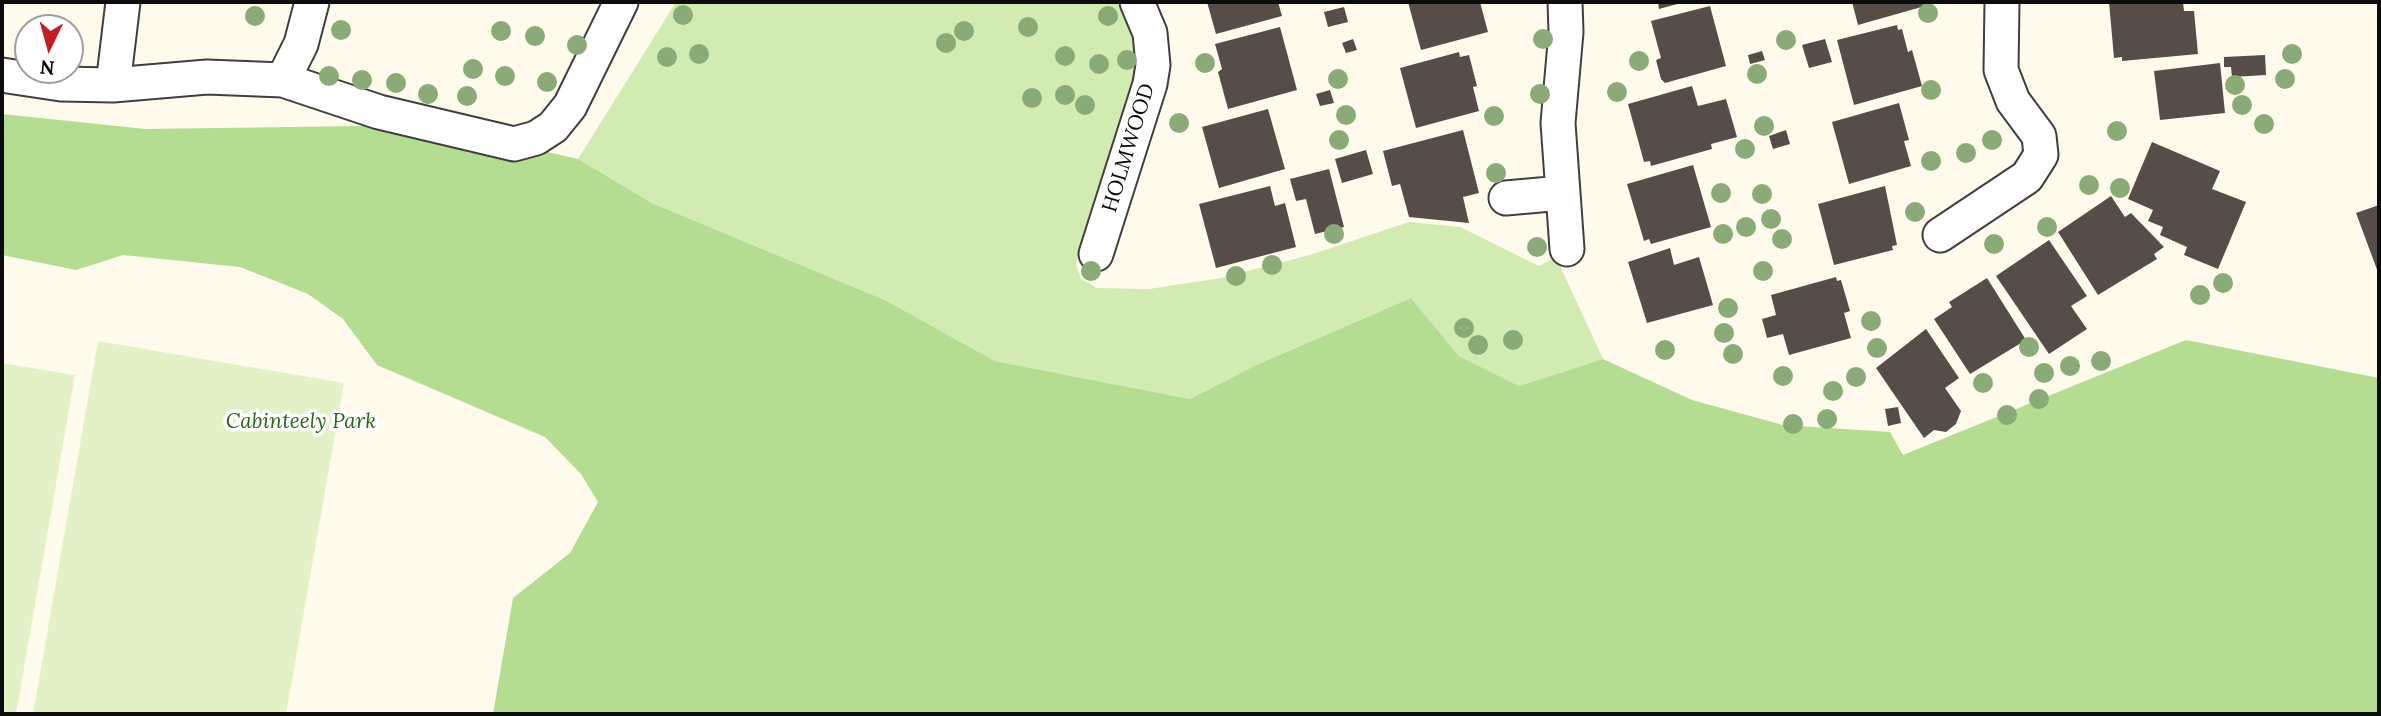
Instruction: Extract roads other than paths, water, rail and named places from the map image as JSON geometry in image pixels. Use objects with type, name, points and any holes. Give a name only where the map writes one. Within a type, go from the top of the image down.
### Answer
[{"type":"street","points":[[113,85],[123,2]]},
{"type":"street","points":[[284,80],[301,44],[313,2]]},
{"type":"street","points":[[2,75],[61,84],[113,85],[207,76],[284,80],[379,113],[514,144],[536,138],[553,127],[570,106],[621,2]]},
{"type":"street","name":"HOLMWOOD","points":[[1096,254],[1137,132],[1152,75],[1150,33],[1144,13],[1137,2]]},
{"type":"street","points":[[1565,2],[1566,32],[1558,109],[1567,250]]},
{"type":"street","points":[[1940,235],[2026,177],[2041,155],[2039,136],[2012,101],[2001,70],[2002,2]]},
{"type":"street","points":[[1506,198],[1562,193]]},
{"type":"park label","name":"Cabinteely Park","points":[[301,422]]}]
